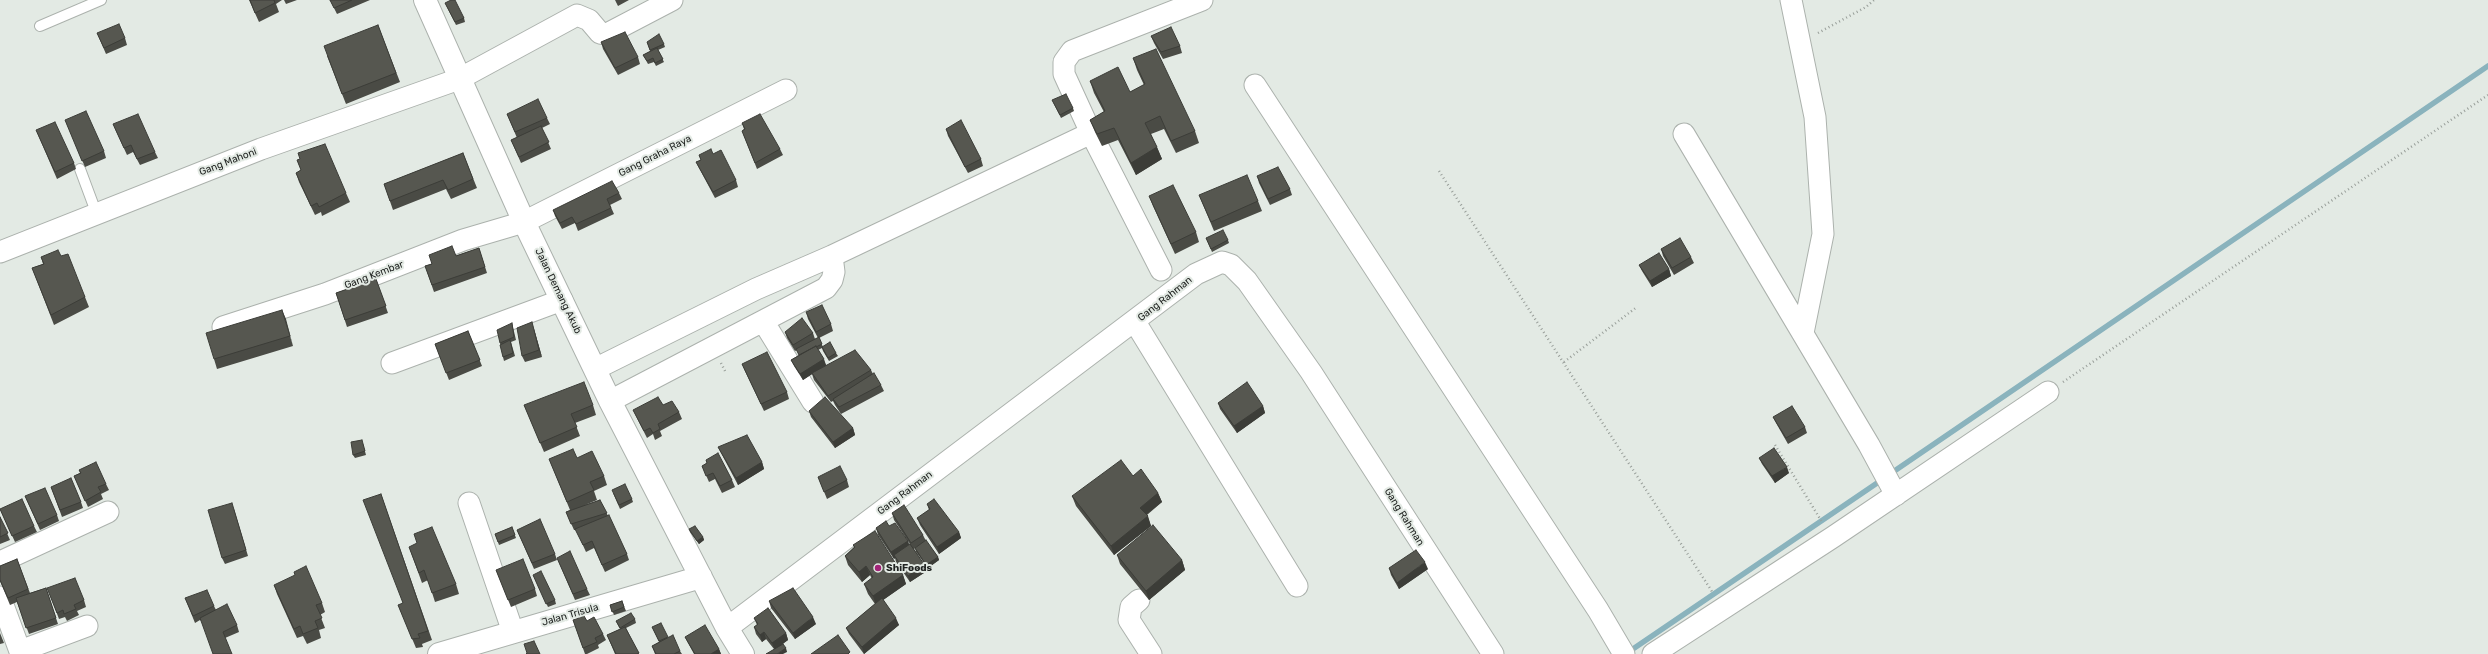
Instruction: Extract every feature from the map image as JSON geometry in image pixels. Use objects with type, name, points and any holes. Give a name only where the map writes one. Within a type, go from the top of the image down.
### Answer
[{"type":"street","name":"Jalan Demang Akub","points":[[425,0],[524,222],[610,401],[727,628],[743,654]]},
{"type":"street","name":"Gang Mahoni","points":[[0,252],[96,212],[261,149],[459,78],[577,15],[589,20],[600,33],[607,34],[672,0]]},
{"type":"street","points":[[1161,270],[1091,133],[1064,74],[1064,62],[1066,56],[1072,52],[1100,39],[1202,0]]},
{"type":"street","points":[[1791,0],[1814,117],[1823,234],[1803,333]]},
{"type":"street","points":[[1255,85],[1598,610],[1622,652]]},
{"type":"street","name":"Gang Graha Raya","points":[[524,222],[786,90]]},
{"type":"street","points":[[595,369],[756,289],[832,256],[1091,133]]},
{"type":"street","points":[[1684,134],[1869,445],[1896,495]]},
{"type":"street","name":"Gang Kembar","points":[[223,327],[325,294],[463,240],[524,222]]},
{"type":"street","points":[[610,401],[826,288],[832,280],[834,272],[832,256]]},
{"type":"street","name":"Gang Rahman","points":[[727,628],[1135,322],[1196,274],[1222,262],[1231,265],[1237,270],[1311,372],[1493,654]]},
{"type":"street","points":[[392,364],[562,300]]},
{"type":"street","points":[[763,321],[813,402]]},
{"type":"street","points":[[1135,322],[1297,586]]},
{"type":"street","points":[[1653,654],[1896,495],[2048,392]]},
{"type":"street","points":[[469,503],[513,632]]},
{"type":"street","points":[[0,562],[108,512]]},
{"type":"street","name":"Jalan Trisula","points":[[439,654],[701,577]]},
{"type":"street","points":[[0,597],[21,652],[86,626]]},
{"type":"street","points":[[1139,600],[1131,607],[1129,620],[1151,654]]},
{"type":"lane","points":[[40,26],[101,0]]},
{"type":"lane","points":[[80,169],[96,212]]},
{"type":"path","points":[[1800,43],[1866,7],[1874,0]]},
{"type":"path","points":[[2048,392],[2488,94]]},
{"type":"path","points":[[1439,171],[1714,595]]},
{"type":"path","points":[[1564,362],[1638,307]]},
{"type":"path","points":[[1775,445],[1810,506],[1826,528]]},
{"type":"building","points":[[250,0],[274,0],[275,3],[255,13]]},
{"type":"building","points":[[330,0],[352,0],[334,8]]},
{"type":"building","points":[[455,0],[464,18],[455,22],[445,3]]},
{"type":"building","points":[[119,24],[125,38],[104,48],[97,33]]},
{"type":"building","points":[[378,25],[396,73],[342,94],[324,46]]},
{"type":"building","points":[[1171,27],[1180,46],[1161,52],[1151,36]]},
{"type":"building","points":[[625,32],[638,57],[615,68],[601,42]]},
{"type":"building","points":[[659,34],[664,44],[650,50],[647,42]]},
{"type":"building","points":[[657,48],[663,59],[655,63],[653,58],[647,61],[643,55]]},
{"type":"building","points":[[1156,49],[1195,131],[1171,141],[1160,116],[1145,123],[1157,147],[1131,163],[1114,128],[1097,134],[1090,120],[1105,111],[1090,81],[1118,67],[1130,92],[1145,84],[1133,58]]},
{"type":"building","points":[[1066,94],[1073,108],[1060,115],[1052,100]]},
{"type":"building","points":[[538,99],[547,118],[515,132],[507,114]]},
{"type":"building","points":[[86,111],[104,151],[82,161],[65,120]]},
{"type":"building","points":[[138,114],[155,152],[137,159],[131,145],[124,148],[113,124]]},
{"type":"building","points":[[760,114],[780,149],[755,163],[742,131],[745,129],[742,123]]},
{"type":"building","points":[[961,120],[981,159],[965,167],[946,129]]},
{"type":"building","points":[[55,122],[74,163],[55,172],[36,130]]},
{"type":"building","points":[[541,126],[549,142],[519,157],[511,140]]},
{"type":"building","points":[[325,144],[346,193],[319,207],[317,203],[311,206],[296,173],[301,170],[297,160],[300,159],[298,153]]},
{"type":"building","points":[[711,149],[713,154],[721,150],[736,180],[713,192],[696,162],[701,160],[699,155]]},
{"type":"building","points":[[463,153],[473,179],[448,190],[443,180],[390,201],[384,184]]},
{"type":"building","points":[[1278,167],[1290,189],[1268,199],[1257,176]]},
{"type":"building","points":[[1247,175],[1258,201],[1211,222],[1199,195]]},
{"type":"building","points":[[612,181],[619,193],[607,199],[611,208],[576,224],[572,217],[560,223],[553,210]]},
{"type":"building","points":[[1173,185],[1196,232],[1171,244],[1149,196]]},
{"type":"building","points":[[1223,230],[1228,240],[1211,249],[1206,238]]},
{"type":"building","points":[[1680,238],[1691,257],[1672,268],[1661,249]]},
{"type":"building","points":[[452,246],[456,256],[479,248],[485,267],[432,285],[425,266],[432,264],[429,255]]},
{"type":"building","points":[[58,250],[61,256],[68,254],[85,297],[51,315],[32,268],[44,264],[41,257]]},
{"type":"building","points":[[1659,253],[1669,269],[1650,281],[1639,265]]},
{"type":"building","points":[[376,279],[386,306],[345,320],[336,293]]},
{"type":"building","points":[[822,305],[831,324],[816,332],[806,312]]},
{"type":"building","points":[[282,310],[290,336],[214,359],[206,333]]},
{"type":"building","points":[[802,318],[813,333],[793,345],[785,332]]},
{"type":"building","points":[[532,322],[539,350],[522,356],[517,328]]},
{"type":"building","points":[[512,323],[514,337],[500,343],[497,330]]},
{"type":"building","points":[[468,331],[480,360],[446,373],[435,344]]},
{"type":"building","points":[[819,337],[822,344],[799,355],[796,349]]},
{"type":"building","points":[[510,340],[513,353],[503,357],[500,345]]},
{"type":"building","points":[[830,342],[836,353],[828,358],[822,347]]},
{"type":"building","points":[[816,346],[824,359],[800,374],[791,360]]},
{"type":"building","points":[[855,350],[871,370],[828,396],[812,373]]},
{"type":"building","points":[[767,352],[787,392],[761,404],[742,364]]},
{"type":"building","points":[[874,373],[881,385],[839,407],[833,399]]},
{"type":"building","points":[[584,382],[593,405],[571,414],[577,427],[540,443],[524,405]]},
{"type":"building","points":[[1247,382],[1263,406],[1234,426],[1218,403]]},
{"type":"building","points":[[658,397],[663,405],[672,401],[679,412],[658,424],[660,429],[653,433],[650,428],[644,431],[633,410]]},
{"type":"building","points":[[825,397],[853,428],[833,442],[809,411]]},
{"type":"building","points":[[1792,406],[1805,427],[1786,438],[1773,417]]},
{"type":"building","points":[[747,435],[762,462],[736,478],[718,447]]},
{"type":"building","points":[[362,440],[365,451],[353,455],[351,442]]},
{"type":"building","points":[[1774,448],[1787,467],[1772,476],[1759,458]]},
{"type":"building","points":[[573,449],[577,458],[592,451],[604,476],[590,482],[594,490],[567,502],[549,459]]},
{"type":"building","points":[[718,453],[732,480],[720,486],[713,473],[706,476],[702,466],[707,463],[706,460]]},
{"type":"building","points":[[1121,460],[1133,476],[1141,469],[1158,493],[1140,508],[1148,516],[1111,546],[1072,496]]},
{"type":"building","points":[[96,462],[106,484],[98,487],[101,492],[85,501],[74,476],[81,473],[79,470]]},
{"type":"building","points":[[840,466],[847,480],[824,492],[818,477]]},
{"type":"building","points":[[71,478],[81,502],[60,510],[51,487]]},
{"type":"building","points":[[625,484],[632,499],[619,505],[612,490]]},
{"type":"building","points":[[45,488],[57,515],[38,524],[25,496]]},
{"type":"building","points":[[381,494],[428,631],[418,634],[420,638],[412,639],[398,605],[403,603],[363,500]]},
{"type":"building","points":[[22,499],[34,526],[12,536],[0,509]]},
{"type":"building","points":[[934,499],[959,532],[937,547],[917,518],[930,509],[927,504]]},
{"type":"building","points":[[600,500],[607,513],[571,524],[566,512]]},
{"type":"building","points":[[232,503],[246,550],[222,558],[208,510]]},
{"type":"building","points":[[904,505],[923,535],[911,543],[892,513]]},
{"type":"building","points":[[609,515],[627,554],[602,565],[592,541],[583,545],[575,529]]},
{"type":"building","points":[[0,517],[8,533],[0,537]]},
{"type":"building","points":[[540,519],[555,554],[532,563],[517,530]]},
{"type":"building","points":[[886,521],[889,526],[895,523],[908,541],[891,552],[876,528]]},
{"type":"building","points":[[1153,525],[1182,560],[1146,591],[1117,555]]},
{"type":"building","points":[[695,526],[703,537],[697,541],[689,529]]},
{"type":"building","points":[[432,527],[456,584],[432,593],[424,570],[419,573],[409,547],[417,543],[414,534]]},
{"type":"building","points":[[512,527],[515,535],[498,542],[495,534]]},
{"type":"building","points":[[875,531],[903,575],[873,596],[864,584],[873,577],[866,566],[859,572],[845,556],[855,547],[853,545]]},
{"type":"building","points":[[926,540],[938,557],[926,565],[915,548]]},
{"type":"building","points":[[910,544],[924,564],[908,576],[894,555]]},
{"type":"building","points":[[1416,550],[1425,562],[1397,583],[1389,568]]},
{"type":"building","points":[[570,551],[587,589],[573,594],[557,558]]},
{"type":"building","points":[[17,559],[28,589],[8,598],[0,580],[0,566]]},
{"type":"building","points":[[523,559],[535,589],[508,600],[496,570]]},
{"type":"building","points":[[306,566],[322,603],[316,605],[322,618],[315,621],[318,628],[303,634],[300,626],[294,629],[274,585],[295,575],[294,572]]},
{"type":"building","points":[[541,571],[555,600],[546,604],[533,575]]},
{"type":"building","points":[[75,578],[84,600],[74,605],[76,609],[64,614],[63,610],[57,613],[47,588]]},
{"type":"building","points":[[46,588],[56,618],[26,628],[16,598]]},
{"type":"building","points":[[793,588],[813,617],[793,633],[769,601]]},
{"type":"building","points":[[207,590],[214,606],[193,616],[185,598]]},
{"type":"building","points":[[882,598],[896,618],[862,647],[846,628]]},
{"type":"building","points":[[622,601],[624,607],[612,612],[610,605]]},
{"type":"building","points":[[227,604],[237,625],[223,632],[232,654],[213,654],[200,618]]},
{"type":"building","points":[[768,608],[786,633],[772,643],[764,632],[760,635],[754,627],[758,624],[754,618]]},
{"type":"building","points":[[631,613],[635,619],[620,628],[616,621]]},
{"type":"building","points":[[584,616],[587,621],[594,617],[603,634],[595,638],[597,642],[583,648],[573,620]]},
{"type":"building","points":[[661,623],[668,637],[659,641],[652,627]]},
{"type":"building","points":[[705,625],[719,649],[711,654],[695,654],[685,637]]},
{"type":"building","points":[[625,627],[639,653],[637,654],[616,654],[607,635]]},
{"type":"building","points":[[673,635],[680,651],[674,654],[656,654],[652,646]]},
{"type":"building","points":[[838,635],[850,652],[848,654],[811,654]]},
{"type":"building","points":[[534,641],[540,654],[526,654],[524,644]]},
{"type":"building","points":[[783,644],[786,648],[777,654],[766,654]]},
{"type":"waterway","points":[[1890,474],[2488,66]]},
{"type":"waterway","points":[[1627,653],[1883,479]]},
{"type":"place","name":"ShiFoods","points":[[878,568]]}]
